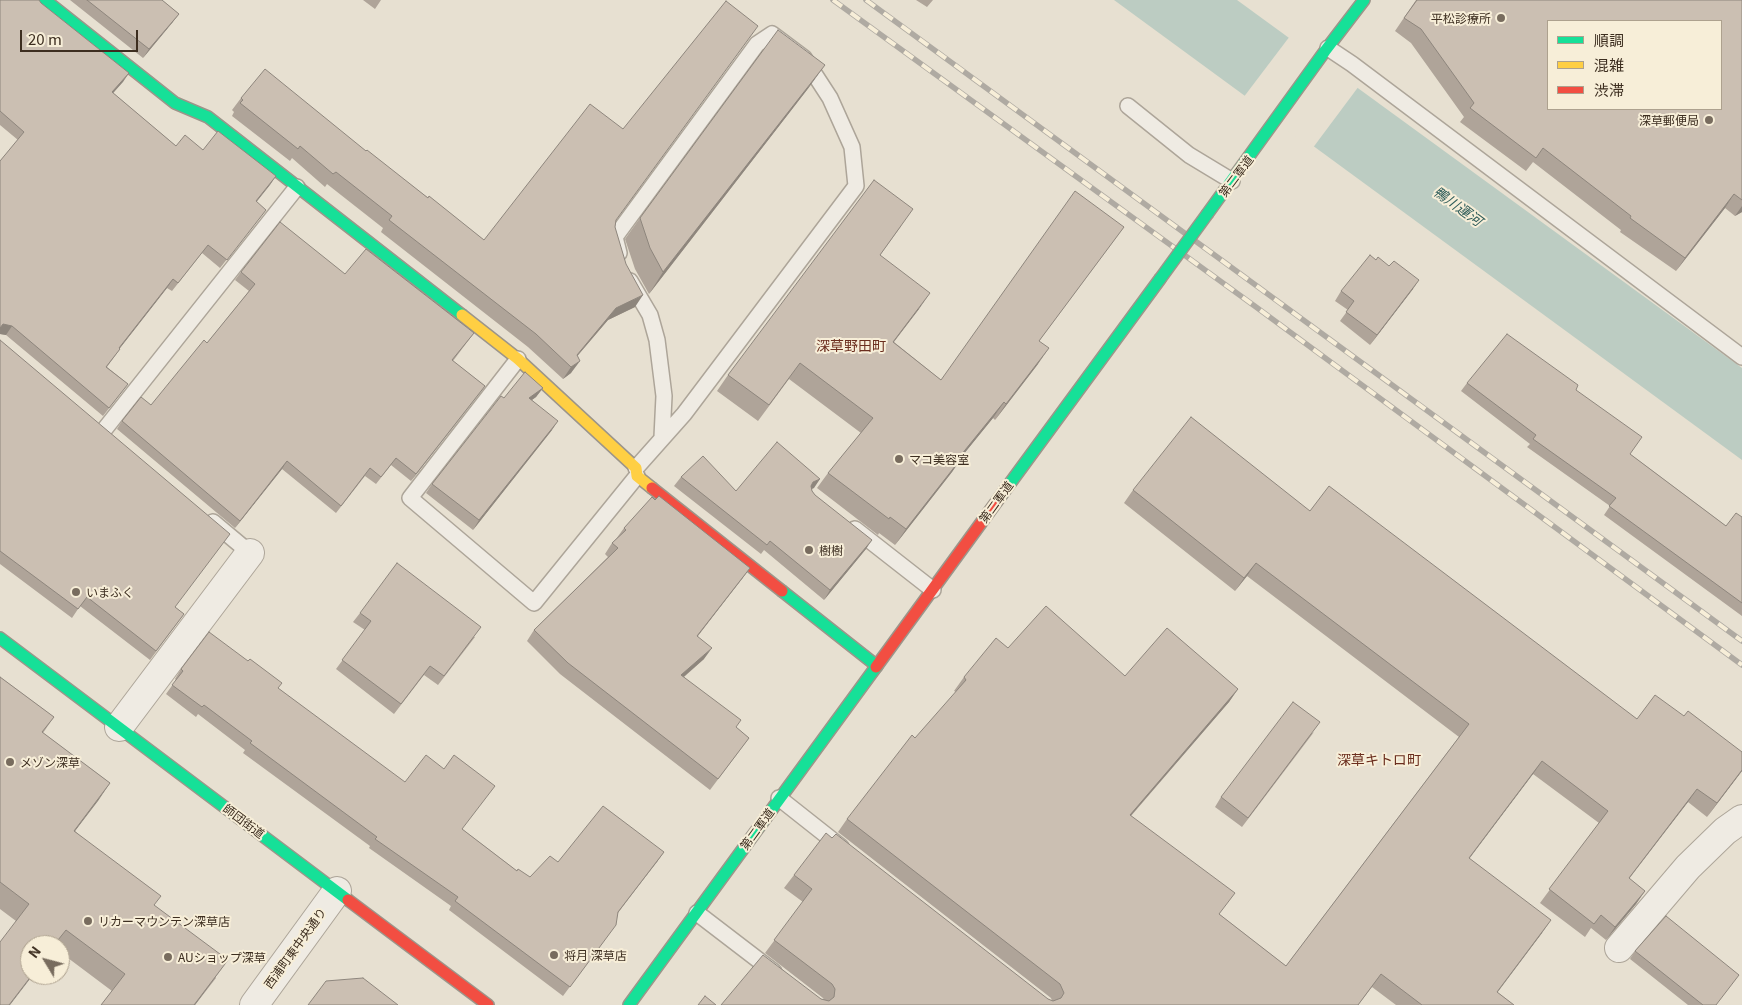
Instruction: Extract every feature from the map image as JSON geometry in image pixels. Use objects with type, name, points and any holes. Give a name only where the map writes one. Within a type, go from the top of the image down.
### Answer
[{"type":"street","points":[[45,0],[175,104],[208,117],[518,359],[636,472],[877,666]]},
{"type":"street","name":"第二軍道","points":[[629,1005],[1364,0]]},
{"type":"street","points":[[119,727],[250,553]]},
{"type":"street","name":"師団街道","points":[[0,638],[488,1005]]},
{"type":"street","points":[[1619,948],[1688,867],[1725,831],[1742,820]]},
{"type":"street","name":"西浦町東中央通り","points":[[254,1005],[337,891]]},
{"type":"lane","points":[[518,359],[410,498],[534,602],[662,437],[684,414],[856,186],[852,147],[830,98],[804,58],[772,34],[756,44],[615,237],[626,273],[650,315],[657,340],[664,396],[662,437]]},
{"type":"lane","points":[[1326,50],[1352,64],[1742,357]]},
{"type":"lane","points":[[1128,106],[1189,155],[1232,181]]},
{"type":"lane","points":[[90,418],[108,433],[297,187]]},
{"type":"lane","points":[[199,510],[250,553]]},
{"type":"lane","points":[[844,520],[933,590]]},
{"type":"lane","points":[[779,798],[850,853]]},
{"type":"lane","points":[[696,913],[785,981]]},
{"type":"water","name":"鴨川運河","points":[[1114,0],[1237,0],[1742,368],[1742,460]]},
{"type":"pier","points":[[1290,36],[1359,86],[1312,149],[1243,98]]},
{"type":"building","points":[[0,0],[39,0],[129,73],[112,92],[176,146],[185,135],[203,150],[218,131],[276,176],[256,201],[266,210],[227,260],[208,245],[178,283],[173,279],[119,348],[106,367],[128,384],[109,408],[12,326],[3,324],[0,328],[0,161],[24,132],[0,111]]},
{"type":"building","points":[[87,0],[162,0],[179,14],[149,49]]},
{"type":"building","points":[[1417,0],[1742,0],[1742,200],[1734,194],[1685,258],[1630,218],[1631,216],[1543,148],[1536,158],[1470,108],[1474,103],[1421,29],[1404,18]]},
{"type":"building","points":[[726,1],[758,26],[616,220],[615,227],[626,264],[643,295],[616,308],[577,355],[580,361],[571,367],[536,334],[389,220],[392,216],[336,172],[333,174],[300,146],[298,149],[240,103],[243,100],[241,98],[265,69],[366,151],[428,198],[429,196],[484,240],[590,104],[623,129]]},
{"type":"building","points":[[778,30],[825,65],[663,272],[650,248],[640,218]]},
{"type":"building","points":[[874,180],[913,209],[880,255],[930,293],[893,342],[941,380],[1075,191],[1124,227],[1039,341],[1049,348],[1006,404],[1004,402],[961,455],[963,456],[906,529],[890,517],[889,519],[828,473],[873,418],[800,363],[769,405],[728,375]]},
{"type":"building","points":[[280,222],[345,274],[366,249],[474,333],[452,360],[485,386],[416,474],[396,458],[381,477],[370,468],[341,506],[287,461],[240,521],[122,421],[141,397],[151,405],[204,340],[207,343],[255,284],[241,272]]},
{"type":"building","points":[[1370,255],[1376,260],[1378,257],[1389,266],[1394,261],[1419,280],[1377,335],[1346,312],[1354,301],[1341,291]]},
{"type":"building","points":[[1507,334],[1578,385],[1576,390],[1642,437],[1630,454],[1726,526],[1736,513],[1742,517],[1742,603],[1609,506],[1616,498],[1533,439],[1536,435],[1467,383]]},
{"type":"building","points":[[0,340],[230,534],[175,607],[184,614],[156,651],[87,597],[78,609],[0,551]]},
{"type":"building","points":[[525,372],[543,388],[529,398],[558,421],[479,520],[432,484],[501,396],[504,398]]},
{"type":"building","points":[[1191,417],[1310,511],[1329,486],[1637,719],[1655,695],[1684,716],[1688,711],[1742,752],[1742,770],[1717,803],[1697,789],[1629,878],[1645,891],[1615,927],[1601,915],[1594,924],[1549,889],[1608,811],[1542,761],[1469,858],[1551,920],[1497,992],[1514,1005],[1422,1005],[1381,974],[1358,1005],[721,1005],[763,955],[821,999],[829,1001],[834,997],[835,989],[832,984],[774,940],[812,889],[794,875],[826,833],[832,838],[836,834],[1048,999],[1053,1001],[1061,998],[1064,993],[1060,984],[847,819],[912,735],[915,738],[966,680],[964,677],[996,638],[1008,648],[1046,606],[1125,676],[1167,628],[1238,689],[1130,815],[1235,893],[1219,914],[1286,966],[1469,724],[1256,563],[1244,578],[1133,490]]},
{"type":"building","points":[[777,442],[820,479],[813,482],[811,486],[815,495],[872,540],[830,590],[770,541],[767,545],[681,477],[703,456],[736,491]]},
{"type":"building","points":[[659,496],[750,568],[697,636],[712,648],[681,675],[741,720],[736,727],[749,738],[718,779],[568,663],[534,630],[618,548],[612,543],[626,530],[624,528],[652,497],[655,500]]},
{"type":"building","points":[[397,563],[481,627],[444,676],[430,666],[401,704],[342,660],[371,621],[360,613]]},
{"type":"building","points":[[209,632],[282,683],[278,688],[405,782],[426,755],[444,769],[454,755],[495,786],[462,829],[517,871],[518,869],[530,877],[550,856],[558,862],[603,806],[664,852],[618,912],[616,925],[570,987],[455,901],[458,897],[375,839],[377,837],[250,743],[252,741],[204,705],[202,707],[172,685],[183,671],[181,669]]},
{"type":"building","points":[[0,677],[54,717],[42,732],[110,783],[74,831],[161,896],[154,905],[228,960],[194,1005],[101,1005],[125,974],[66,930],[62,935],[20,935],[20,985],[24,985],[9,1005],[0,1005],[0,942],[29,904],[0,882]]},
{"type":"building","points":[[1293,702],[1320,722],[1248,818],[1221,797]]},
{"type":"building","points":[[1666,916],[1739,975],[1716,1005],[1703,1005],[1635,951]]},
{"type":"building","points":[[363,978],[398,1005],[308,1005],[326,981]]},
{"type":"building","points":[[705,996],[716,1005],[698,1005]]},
{"type":"railway","points":[[833,0],[1256,307],[1742,665]]},
{"type":"railway","points":[[866,0],[1742,641]]},
{"type":"traffic: fast","points":[[45,0],[175,103],[208,117],[462,315]]},
{"type":"traffic: fast","points":[[1208,213],[1364,0]]},
{"type":"traffic: fast","points":[[1160,279],[1208,213]]},
{"type":"traffic: fast","points":[[1000,497],[1160,279]]},
{"type":"traffic: fast","points":[[782,591],[877,666]]},
{"type":"traffic: fast","points":[[0,638],[348,900]]},
{"type":"traffic: fast","points":[[629,1005],[876,667]]},
{"type":"traffic: slow","points":[[462,315],[518,359],[636,468],[637,476],[652,488]]},
{"type":"traffic: jam","points":[[652,488],[782,591]]},
{"type":"traffic: jam","points":[[876,667],[1000,497]]},
{"type":"traffic: jam","points":[[348,900],[488,1005]]},
{"type":"place","name":"平松診療所","points":[[1501,18]]},
{"type":"place","name":"深草郵便局","points":[[1709,120]]},
{"type":"place","name":"マコ美容室","points":[[899,459]]},
{"type":"place","name":"樹樹","points":[[809,550]]},
{"type":"place","name":"いまふく","points":[[76,592]]},
{"type":"place","name":"メゾン深草","points":[[10,762]]},
{"type":"place","name":"リカーマウンテン深草店","points":[[88,921]]},
{"type":"place","name":"将月 深草店","points":[[554,955]]},
{"type":"place","name":"AUショップ深草","points":[[168,957]]},
{"type":"district","name":"深草野田町","points":[[851,346]]},
{"type":"district","name":"深草キトロ町","points":[[1379,760]]}]
